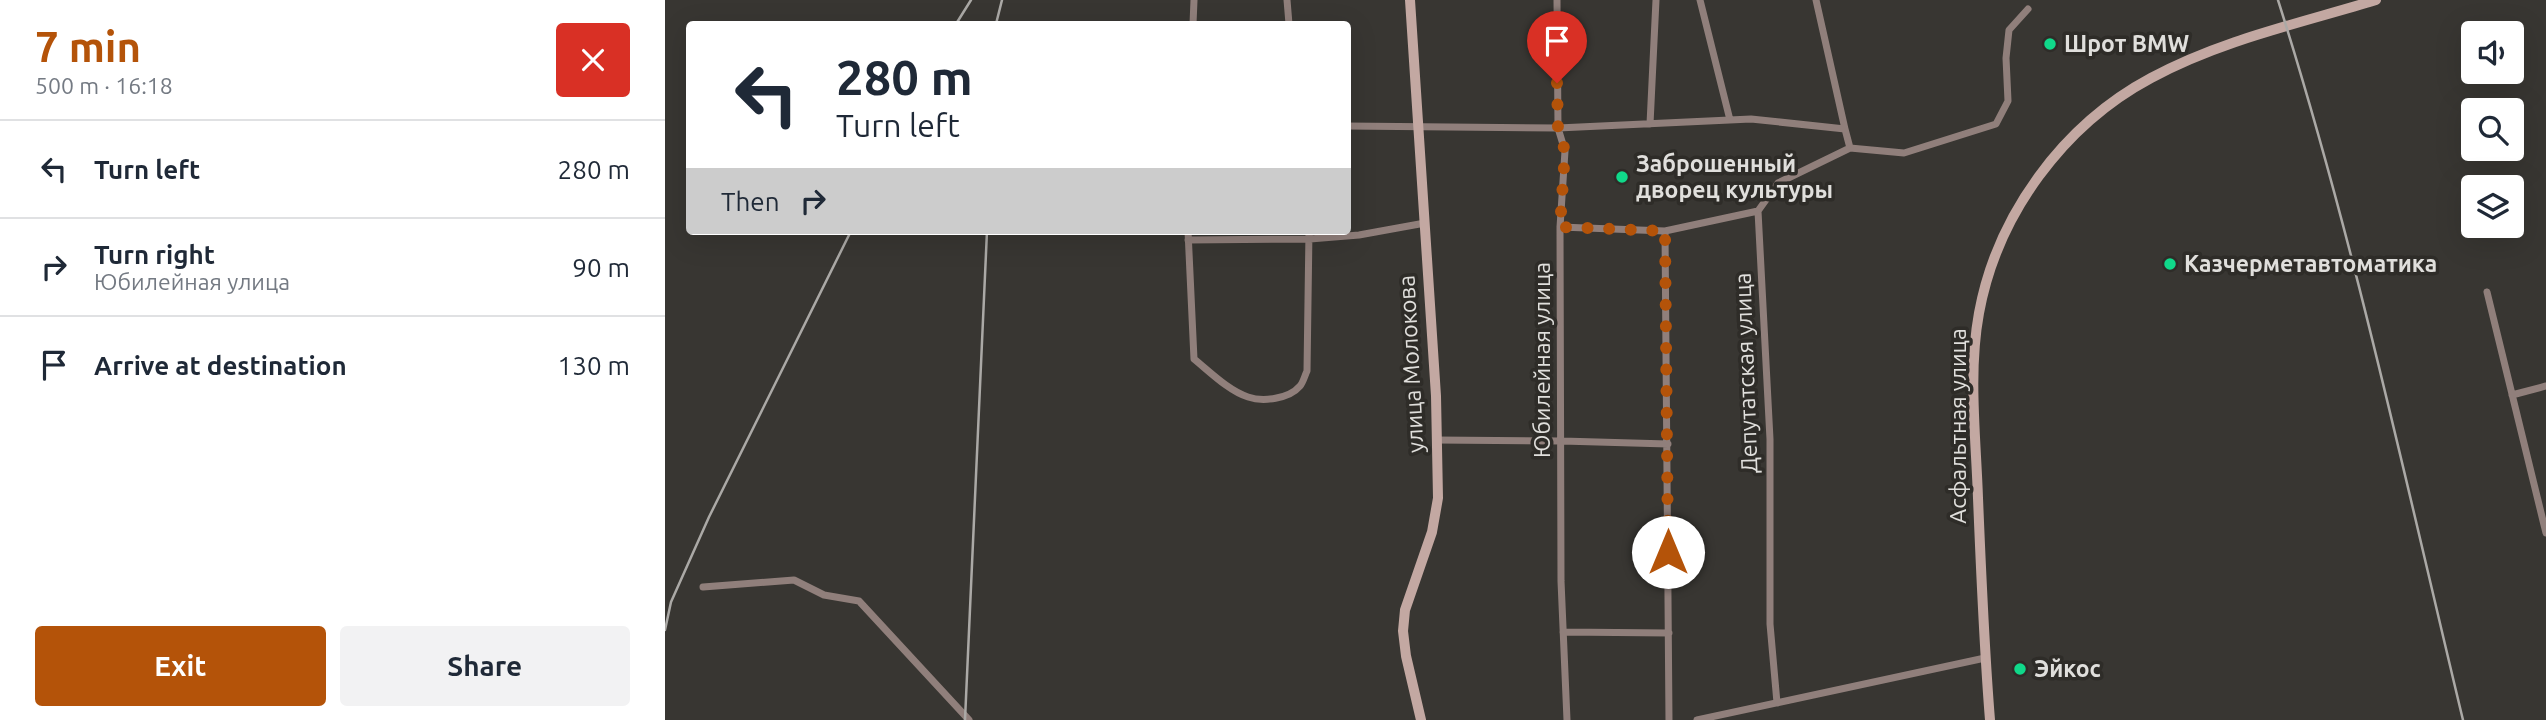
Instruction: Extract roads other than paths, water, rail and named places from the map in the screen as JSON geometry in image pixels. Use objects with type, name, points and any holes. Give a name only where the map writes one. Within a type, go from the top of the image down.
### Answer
[{"type":"main road","name":"улица Молокова","points":[[1410,0],[1436,396],[1438,498],[1432,532],[1411,588],[1403,631],[1421,720]]},
{"type":"main road","name":"Асфальтная улица","points":[[1990,720],[1985,658],[1974,376],[1979,315],[1998,246],[2027,193],[2073,137],[2097,115],[2150,78],[2186,60],[2376,0]]},
{"type":"street","points":[[1193,21],[1194,0]]},
{"type":"street","points":[[1287,0],[1289,21]]},
{"type":"street","name":"Юбилейная улица","points":[[1557,0],[1558,128],[1565,151],[1560,227],[1563,632],[1567,720]]},
{"type":"street","points":[[1650,124],[1656,0]]},
{"type":"street","points":[[1700,0],[1730,120]]},
{"type":"street","points":[[1816,0],[1850,148]]},
{"type":"street","points":[[1560,227],[1665,231],[1758,211],[1778,183],[1850,148],[1904,153],[1996,124],[2008,101],[2006,58],[2009,30],[2028,9]]},
{"type":"street","points":[[1351,126],[1558,128],[1751,119],[1845,129]]},
{"type":"street","name":"Депутатская улица","points":[[1758,211],[1770,439],[1770,624],[1777,703]]},
{"type":"street","points":[[1351,234],[1425,223]]},
{"type":"street","points":[[1665,231],[1669,720]]},
{"type":"street","points":[[1188,235],[1188,240],[1194,359],[1222,382],[1249,397],[1272,399],[1285,396],[1300,386],[1307,371],[1309,235],[1188,240]]},
{"type":"street","points":[[2487,292],[2546,533]]},
{"type":"street","points":[[2512,395],[2546,386]]},
{"type":"street","points":[[1436,440],[1562,440],[1668,444]]},
{"type":"street","points":[[703,587],[793,580],[824,595],[859,601],[969,720]]},
{"type":"street","points":[[1563,632],[1669,634]]},
{"type":"street","points":[[1697,720],[1985,658]]},
{"type":"railway","points":[[958,21],[971,0]]},
{"type":"railway","points":[[997,21],[1002,0]]},
{"type":"railway","points":[[2278,0],[2354,268],[2463,720]]},
{"type":"railway","points":[[665,630],[671,602],[709,517],[849,235]]},
{"type":"railway","points":[[965,720],[987,235]]},
{"type":"place","name":"Шрот BMW","points":[[2050,44]]},
{"type":"place","name":"Заброшенный дворец культуры","points":[[1622,177]]},
{"type":"place","name":"Казчерметавтоматика","points":[[2170,264]]},
{"type":"place","name":"Эйкос","points":[[2020,669]]}]
